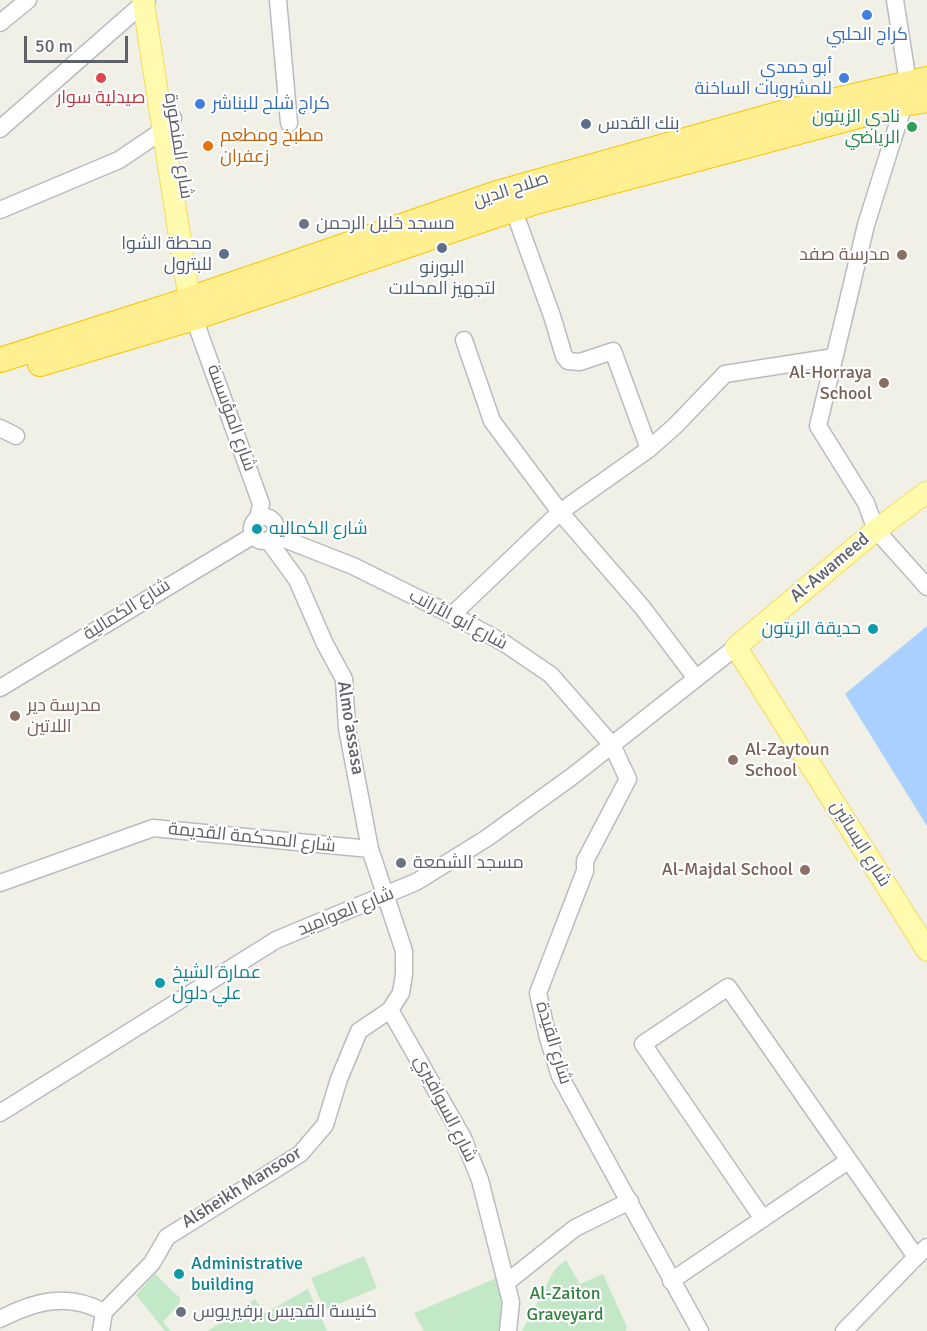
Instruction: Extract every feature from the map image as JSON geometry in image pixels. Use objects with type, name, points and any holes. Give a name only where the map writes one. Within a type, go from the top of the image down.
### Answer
[{"type":"highway","name":"صلاح الدين","points":[[0,360],[917,91]]},
{"type":"highway","name":"صلاح الدين","points":[[0,376],[195,302],[496,193],[785,112],[917,91]]},
{"type":"main road","name":"شارع المنصورة","points":[[147,1],[195,302]]},
{"type":"main road","name":"Al-Awameed","points":[[735,647],[876,530],[927,492]]},
{"type":"main road","name":"شارع البساتين","points":[[735,647],[927,950]]},
{"type":"street","points":[[278,0],[289,123]]},
{"type":"street","points":[[895,0],[917,91],[866,225],[818,426],[866,503],[876,530],[927,587]]},
{"type":"street","points":[[0,129],[147,1]]},
{"type":"street","points":[[0,24],[22,2]]},
{"type":"street","points":[[0,210],[110,164],[167,125]]},
{"type":"street","points":[[514,211],[564,356],[568,361],[580,362],[613,351],[649,449]]},
{"type":"street","name":"شارع المؤسسة","points":[[195,302],[261,504],[264,532]]},
{"type":"street","points":[[464,340],[492,420],[560,512],[642,607],[695,677]]},
{"type":"street","points":[[452,615],[560,512],[649,449],[676,425],[725,374],[834,357]]},
{"type":"street","points":[[0,428],[16,436]]},
{"type":"street","name":"شارع أبو الأرانب","points":[[264,532],[353,566],[504,643],[551,675],[612,745]]},
{"type":"street","name":"شارع الكمالية","points":[[0,688],[264,532]]},
{"type":"street","name":"Almo'assasa","points":[[264,532],[297,580],[325,644],[344,679],[347,728],[370,849],[386,896]]},
{"type":"street","name":"شارع العواميد","points":[[0,1113],[276,940],[416,882],[488,838],[612,745],[735,647]]},
{"type":"street","name":"شارع القيدة","points":[[612,745],[628,779],[585,861],[585,870],[538,993],[560,1076],[700,1331]]},
{"type":"street","name":"شارع المحكمة القديمة","points":[[0,883],[153,828],[370,849]]},
{"type":"street","points":[[386,896],[404,951],[401,993],[390,1010]]},
{"type":"street","points":[[763,1219],[643,1044],[728,987],[848,1161],[921,1252],[844,1331]]},
{"type":"street","name":"شارع السوافيري","points":[[390,1010],[467,1148],[480,1180],[511,1302],[508,1331]]},
{"type":"street","name":"Alsheikh Mansoor","points":[[106,1324],[167,1237],[300,1154],[325,1125],[339,1079],[359,1031],[390,1010]]},
{"type":"street","points":[[671,1281],[848,1161]]},
{"type":"street","points":[[506,1283],[575,1228],[630,1201]]},
{"type":"street","points":[[0,1319],[17,1310],[68,1299],[92,1305],[106,1324]]},
{"type":"green space","points":[[364,1256],[377,1288],[324,1310],[311,1278]]},
{"type":"green space","name":"Al-Zaiton Graveyard","points":[[566,1260],[580,1284],[603,1274],[627,1327],[626,1331],[522,1331],[555,1269]]},
{"type":"green space","points":[[155,1274],[180,1298],[180,1303],[163,1322],[171,1331],[165,1331],[136,1295]]},
{"type":"green space","points":[[499,1277],[504,1298],[501,1331],[424,1331],[414,1313]]},
{"type":"green space","points":[[308,1289],[327,1331],[208,1331],[255,1299],[265,1313]]},
{"type":"water","points":[[927,626],[927,826],[845,694]]},
{"type":"place","name":"كراج الحلبي","points":[[867,15]]},
{"type":"place","name":"صيدلية سوار","points":[[101,78]]},
{"type":"place","name":"أبو حمدي للمشروبات الساخنة","points":[[844,78]]},
{"type":"place","name":"كراج شلح للبناشر","points":[[200,104]]},
{"type":"place","name":"بنك القدس","points":[[586,124]]},
{"type":"place","name":"نادي الزيتون الرياضي","points":[[912,127]]},
{"type":"place","name":"مطبخ ومطعم زعفران","points":[[208,146]]},
{"type":"place","name":"مسجد خليل الرحمن","points":[[304,224]]},
{"type":"place","name":"البورنو لتجهيز المحلات","points":[[442,248]]},
{"type":"place","name":"محطة الشوا للبترول","points":[[224,254]]},
{"type":"place","name":"مدرسة صفد","points":[[902,255]]},
{"type":"place","name":"Al-Horraya School","points":[[884,383]]},
{"type":"place","name":"شارع الكماليه","points":[[257,529]]},
{"type":"place","name":"حديقة الزيتون","points":[[873,629]]},
{"type":"place","name":"مدرسة دير اللاتين","points":[[15,716]]},
{"type":"place","name":"Al-Zaytoun School","points":[[733,760]]},
{"type":"place","name":"مسجد الشمعة","points":[[401,863]]},
{"type":"place","name":"Al-Majdal School","points":[[805,870]]},
{"type":"place","name":"عمارة الشيخ علي دلول","points":[[160,983]]},
{"type":"place","name":"Administrative building","points":[[179,1274]]},
{"type":"place","name":"كنيسة القديس برفيريوس","points":[[181,1312]]}]
